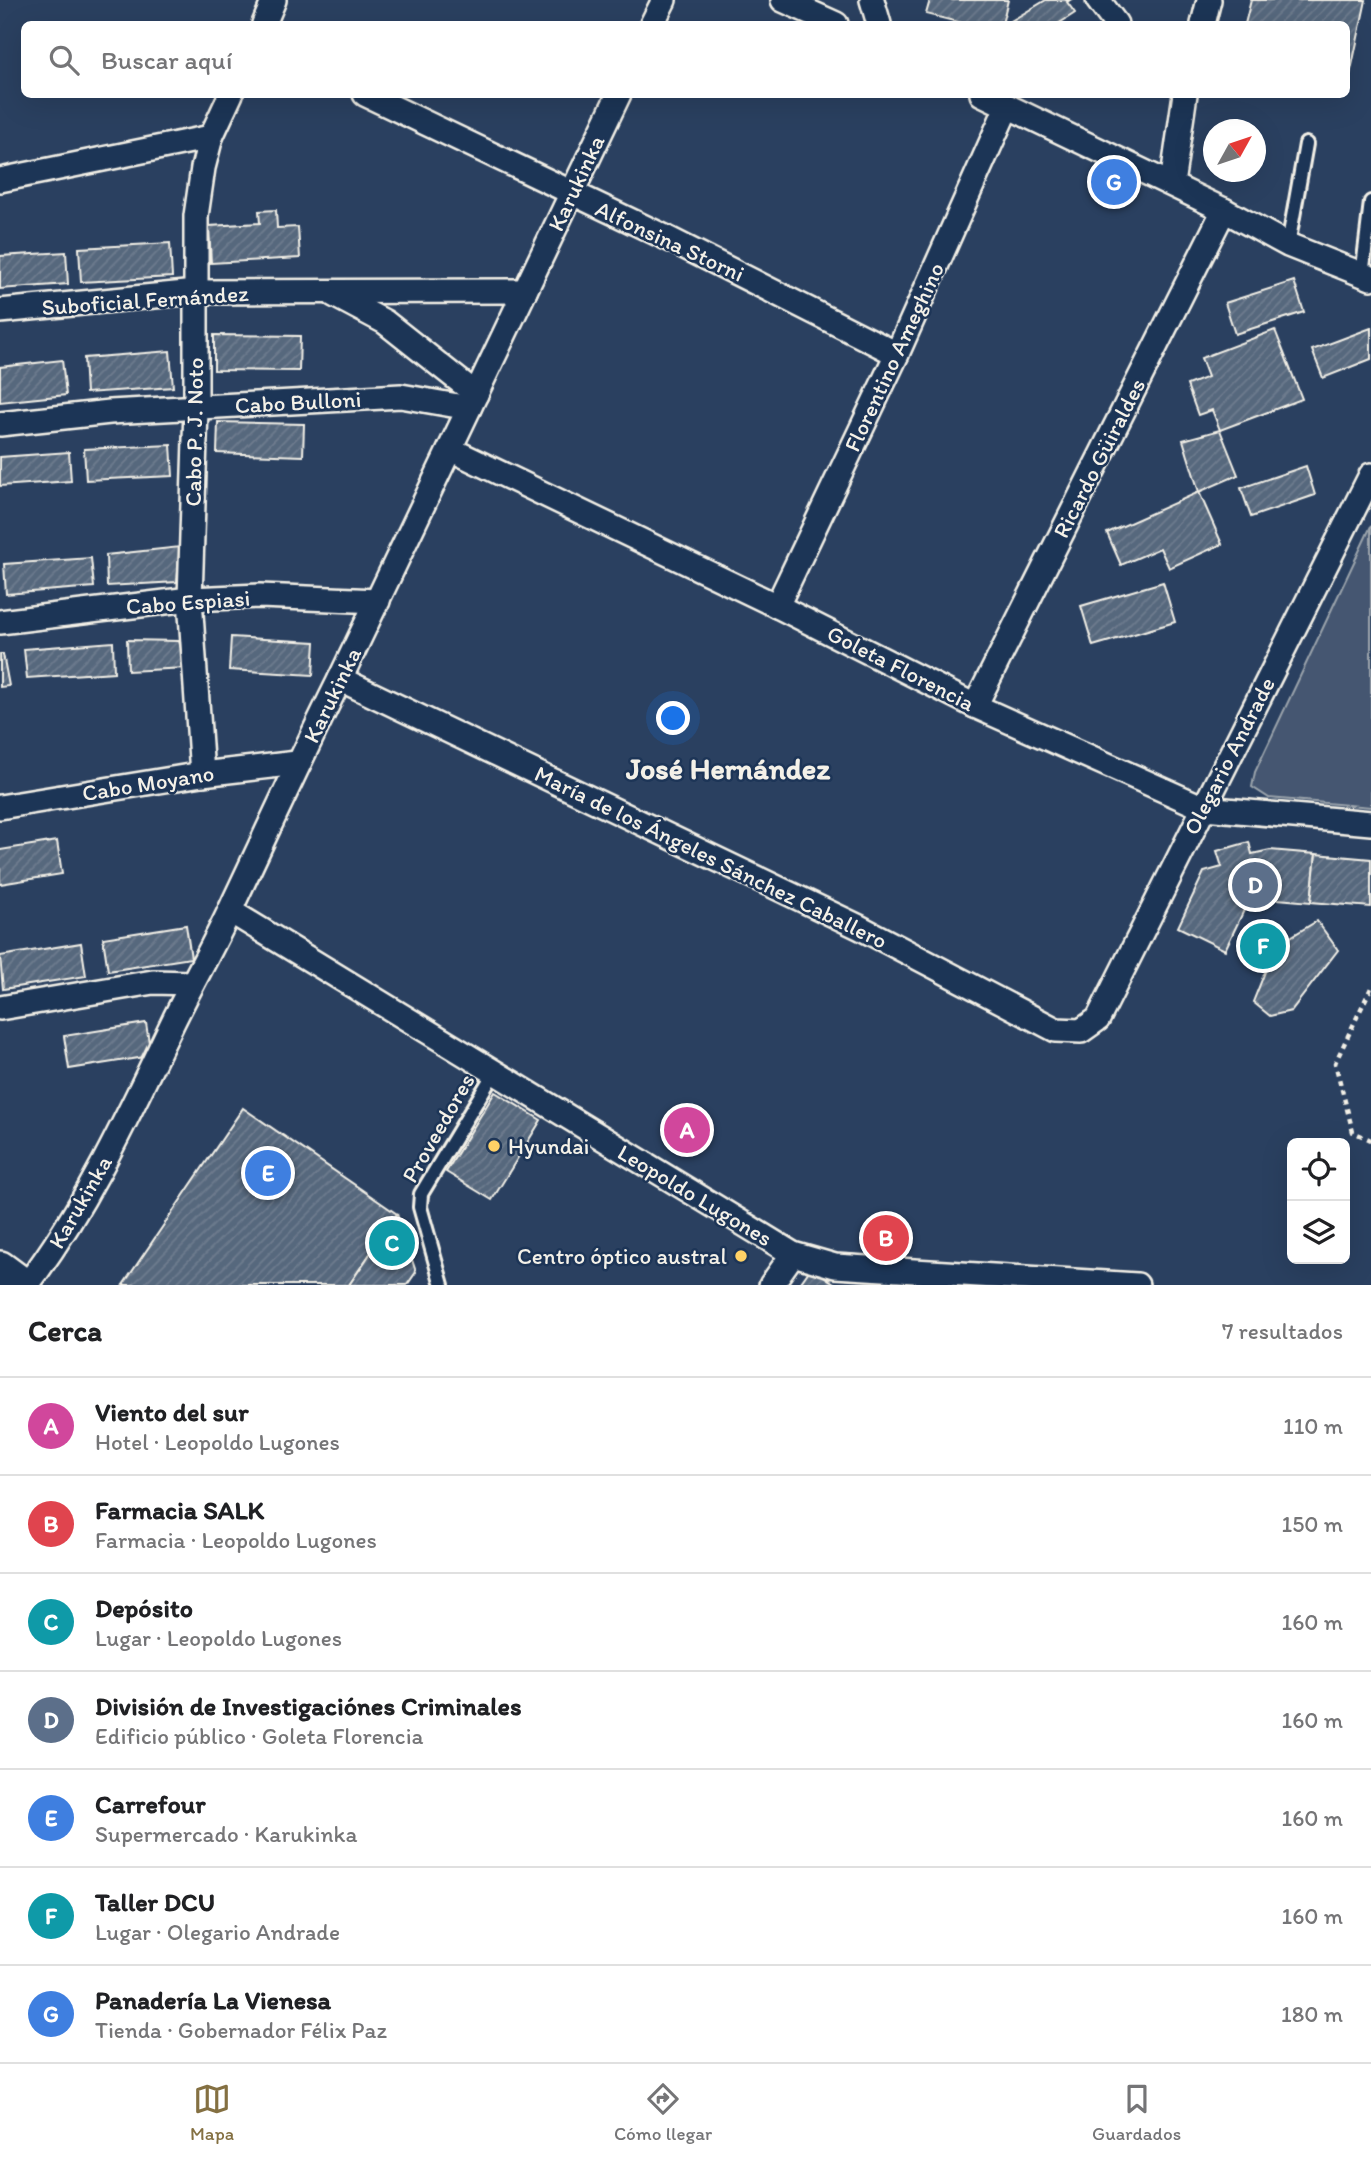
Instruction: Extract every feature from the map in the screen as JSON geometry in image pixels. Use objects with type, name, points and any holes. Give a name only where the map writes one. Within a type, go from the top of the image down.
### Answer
[{"type":"main road","points":[[0,1268],[25,1285]]},
{"type":"street","points":[[265,21],[274,0]]},
{"type":"street","points":[[654,21],[664,0]]},
{"type":"street","points":[[783,0],[829,21]]},
{"type":"street","points":[[872,0],[878,21]]},
{"type":"street","points":[[1098,0],[1114,21]]},
{"type":"street","points":[[1204,21],[1209,0]]},
{"type":"street","name":"Cabo P. J. Noto","points":[[202,774],[190,599],[196,408],[196,216],[211,136],[229,98]]},
{"type":"street","name":"Alfonsina Storni","points":[[373,98],[743,275],[897,354]]},
{"type":"street","name":"Karukinka","points":[[25,1285],[73,1219],[106,1161],[191,984],[230,911],[297,763],[340,679],[617,98]]},
{"type":"street","points":[[990,98],[1172,184],[1288,245],[1366,277]]},
{"type":"street","points":[[1172,184],[1182,98]]},
{"type":"street","name":"Florentino Ameghino","points":[[777,606],[897,354],[1007,107]]},
{"type":"street","points":[[0,180],[211,136]]},
{"type":"street","name":"Ricardo Güiraldes","points":[[975,706],[1224,210]]},
{"type":"street","name":"Suboficial Fernández","points":[[0,311],[195,292],[525,291]]},
{"type":"street","name":"Suboficial Fernández","points":[[332,293],[385,322],[473,401]]},
{"type":"street","name":"Cabo Bulloni","points":[[0,424],[110,412],[401,396],[473,401]]},
{"type":"street","name":"Goleta Florencia","points":[[450,449],[777,606],[975,706],[1204,808],[1371,823]]},
{"type":"street","name":"Olegario Andrade","points":[[1081,1031],[1098,1019],[1371,475]]},
{"type":"street","name":"Cabo Espiasi","points":[[0,622],[190,599],[260,596],[377,601]]},
{"type":"street","name":"María de los Ángeles Sánchez Caballero","points":[[340,679],[859,927],[1056,1030],[1081,1031]]},
{"type":"street","name":"Cabo Moyano","points":[[0,807],[202,774],[297,763]]},
{"type":"street","name":"Leopoldo Lugones","points":[[230,911],[793,1254],[835,1266],[1128,1285]]},
{"type":"street","points":[[0,1008],[153,982],[191,984]]},
{"type":"street","points":[[771,1285],[793,1254]]},
{"type":"lane","points":[[1288,245],[1306,144]]},
{"type":"lane","points":[[1366,277],[1371,202]]},
{"type":"lane","name":"Proveedores","points":[[442,1285],[420,1207],[421,1194],[494,1073]]},
{"type":"path","points":[[1371,988],[1335,1063],[1353,1132],[1371,1140]]},
{"type":"shaded area","points":[[1371,526],[1371,807],[1269,798],[1252,787],[1255,772]]},
{"type":"building","points":[[930,0],[1008,0],[1003,21],[954,21],[926,14]]},
{"type":"building","points":[[1046,0],[1070,0],[1067,2],[1075,13],[1063,21],[1011,21]]},
{"type":"building","points":[[1251,0],[1366,0],[1350,75],[1350,21],[1246,21]]},
{"type":"building","points":[[276,210],[277,228],[298,227],[300,258],[211,263],[209,226],[260,223],[259,211]]},
{"type":"building","points":[[170,243],[172,277],[81,282],[79,248]]},
{"type":"building","points":[[66,252],[68,284],[0,289],[0,256]]},
{"type":"building","points":[[1294,281],[1304,312],[1235,334],[1225,303]]},
{"type":"building","points":[[1371,328],[1371,359],[1323,378],[1312,350]]},
{"type":"building","points":[[1275,330],[1302,399],[1220,430],[1212,410],[1198,415],[1187,385],[1208,377],[1201,358]]},
{"type":"building","points":[[214,335],[300,336],[299,371],[214,370]]},
{"type":"building","points":[[170,351],[173,387],[86,393],[84,358]]},
{"type":"building","points":[[62,360],[66,395],[0,402],[0,367]]},
{"type":"building","points":[[218,422],[304,424],[303,456],[217,453]]},
{"type":"building","points":[[1220,430],[1238,475],[1199,492],[1183,440]]},
{"type":"building","points":[[171,445],[173,476],[86,480],[84,449]]},
{"type":"building","points":[[69,452],[71,481],[0,486],[0,457]]},
{"type":"building","points":[[1306,466],[1315,495],[1251,517],[1241,488]]},
{"type":"building","points":[[1199,492],[1222,544],[1169,568],[1160,548],[1121,565],[1107,533]]},
{"type":"building","points":[[180,547],[177,582],[107,586],[106,555]]},
{"type":"building","points":[[91,558],[94,587],[6,594],[4,564]]},
{"type":"building","points":[[1163,582],[1175,622],[1093,646],[1081,606]]},
{"type":"building","points":[[231,637],[315,642],[313,675],[229,670]]},
{"type":"building","points":[[127,640],[179,641],[186,668],[128,671]]},
{"type":"building","points":[[113,642],[114,672],[27,678],[24,649]]},
{"type":"building","points":[[0,654],[3,654],[9,686],[0,687]]},
{"type":"building","points":[[57,841],[62,874],[0,884],[0,850]]},
{"type":"building","points":[[1249,842],[1252,854],[1270,850],[1316,854],[1311,902],[1266,898],[1245,908],[1225,950],[1178,927],[1204,872],[1222,867],[1217,851]]},
{"type":"building","points":[[1316,854],[1371,859],[1371,907],[1311,902]]},
{"type":"building","points":[[1317,921],[1338,950],[1291,1011],[1270,1016],[1253,1002],[1267,967],[1280,953],[1284,941]]},
{"type":"building","points":[[186,925],[191,958],[108,971],[103,938]]},
{"type":"building","points":[[1259,925],[1284,941],[1267,967],[1242,951]]},
{"type":"building","points":[[81,943],[86,976],[3,989],[0,956]]},
{"type":"building","points":[[146,1023],[151,1056],[69,1069],[64,1036]]},
{"type":"building","name":"Hyundai","points":[[495,1092],[541,1120],[492,1200],[446,1172]]},
{"type":"building","points":[[243,1108],[397,1214],[349,1285],[123,1285]]},
{"type":"building","points":[[397,1214],[416,1272],[407,1285],[349,1285]]},
{"type":"building","points":[[811,1268],[837,1285],[799,1285]]},
{"type":"place","name":"Panadería La Vienesa","points":[[1114,182]]},
{"type":"place","name":"División de Investigaciónes Criminales","points":[[1255,885]]},
{"type":"place","name":"Taller DCU","points":[[1263,946]]},
{"type":"place","name":"Viento del sur","points":[[687,1130]]},
{"type":"place","name":"Hyundai","points":[[494,1146]]},
{"type":"place","name":"Carrefour","points":[[268,1173]]},
{"type":"place","name":"Farmacia SALK","points":[[886,1238]]},
{"type":"place","name":"Depósito","points":[[392,1243]]},
{"type":"place","name":"Centro óptico austral","points":[[741,1256]]},
{"type":"district","name":"José Hernández","points":[[728,768]]}]
